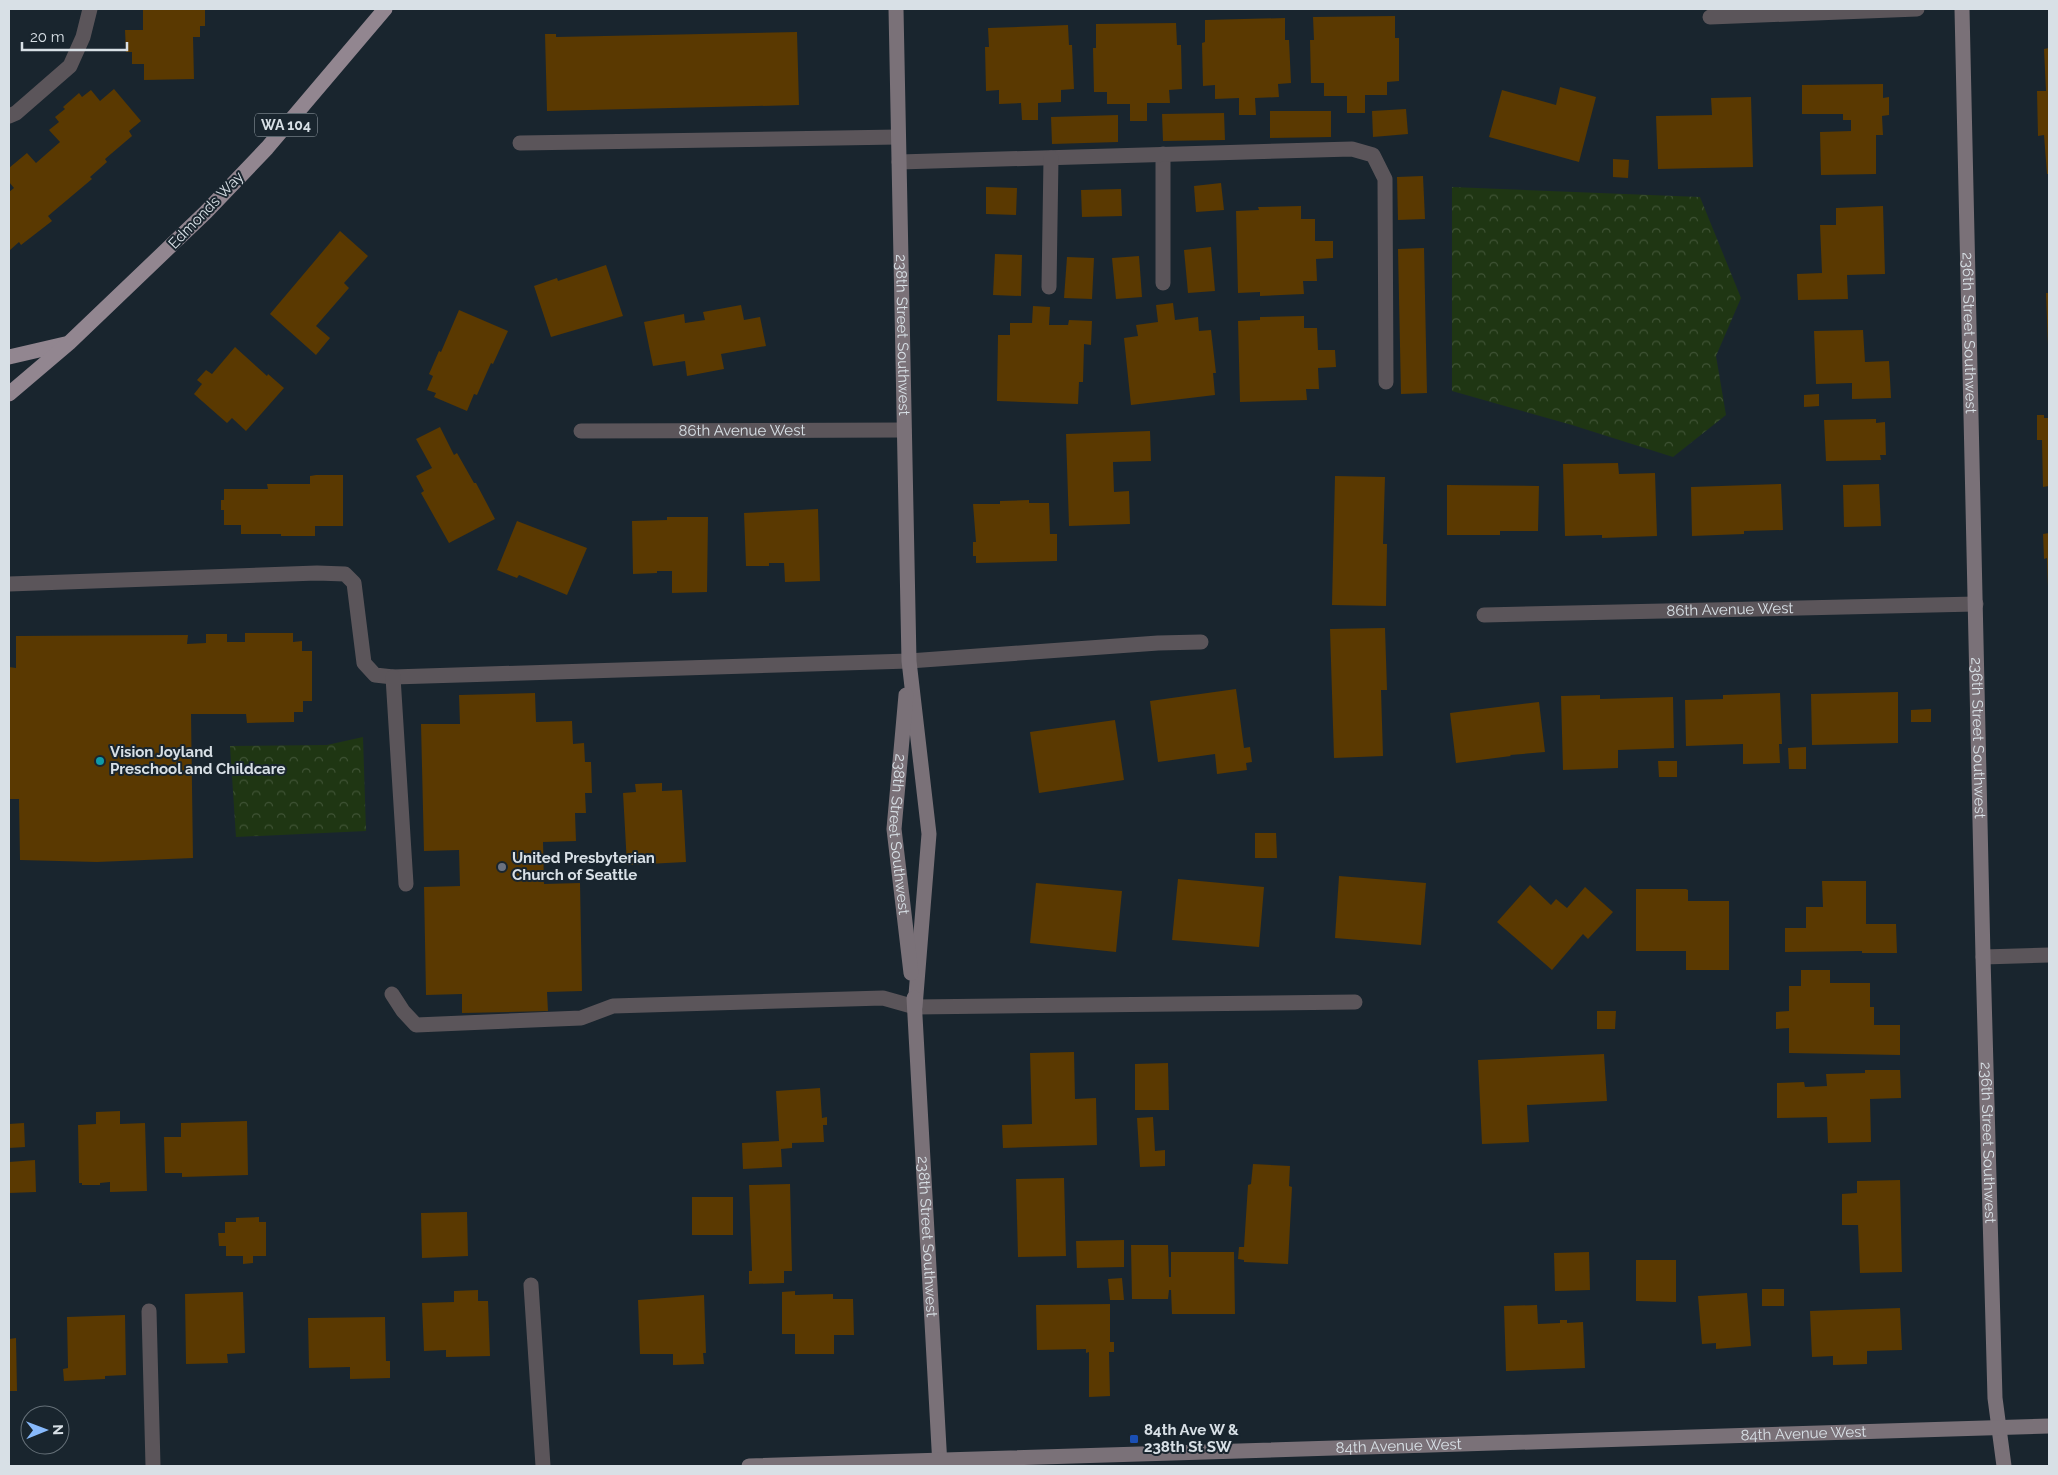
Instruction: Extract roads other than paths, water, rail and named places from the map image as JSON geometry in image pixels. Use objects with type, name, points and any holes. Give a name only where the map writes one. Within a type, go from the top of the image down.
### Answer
[{"type":"main road","name":"Edmonds Way","points":[[9,394],[69,343],[130,287],[220,198],[267,148],[385,9]]},
{"type":"main road","points":[[9,357],[69,343]]},
{"type":"street","points":[[9,116],[16,113],[70,66],[82,37],[90,9]]},
{"type":"street","name":"238th Street Southwest","points":[[896,9],[909,661],[929,834],[915,1007]]},
{"type":"street","points":[[1710,17],[1917,9]]},
{"type":"street","name":"236th Street Southwest","points":[[1962,9],[1983,957],[1995,1398],[2004,1466]]},
{"type":"street","points":[[520,143],[898,138]]},
{"type":"street","points":[[899,162],[1352,149],[1372,155],[1385,180],[1386,382]]},
{"type":"street","points":[[1163,154],[1163,283]]},
{"type":"street","points":[[1049,287],[1051,158]]},
{"type":"street","name":"86th Avenue West","points":[[581,431],[904,430]]},
{"type":"street","points":[[9,584],[317,573],[344,574],[354,583],[364,663],[375,675],[393,677],[909,661],[1158,643],[1201,642]]},
{"type":"street","name":"86th Avenue West","points":[[1484,614],[1976,604]]},
{"type":"street","name":"238th Street Southwest","points":[[909,661],[894,830],[915,1007],[940,1463]]},
{"type":"street","points":[[393,677],[406,884]]},
{"type":"street","points":[[1983,957],[2049,955]]},
{"type":"street","points":[[392,994],[403,1011],[416,1024],[581,1018],[613,1006],[883,998],[915,1007],[1355,1002]]},
{"type":"street","points":[[531,1285],[543,1466]]},
{"type":"street","points":[[149,1311],[153,1466]]},
{"type":"street","name":"84th Avenue West","points":[[749,1466],[940,1463],[2049,1426]]},
{"type":"place","name":"Vision Joyland Preschool and Childcare","points":[[100,761]]},
{"type":"place","name":"United Presbyterian Church of Seattle","points":[[502,867]]},
{"type":"place","name":"84th Ave W & 238th St SW","points":[[1134,1439]]}]
